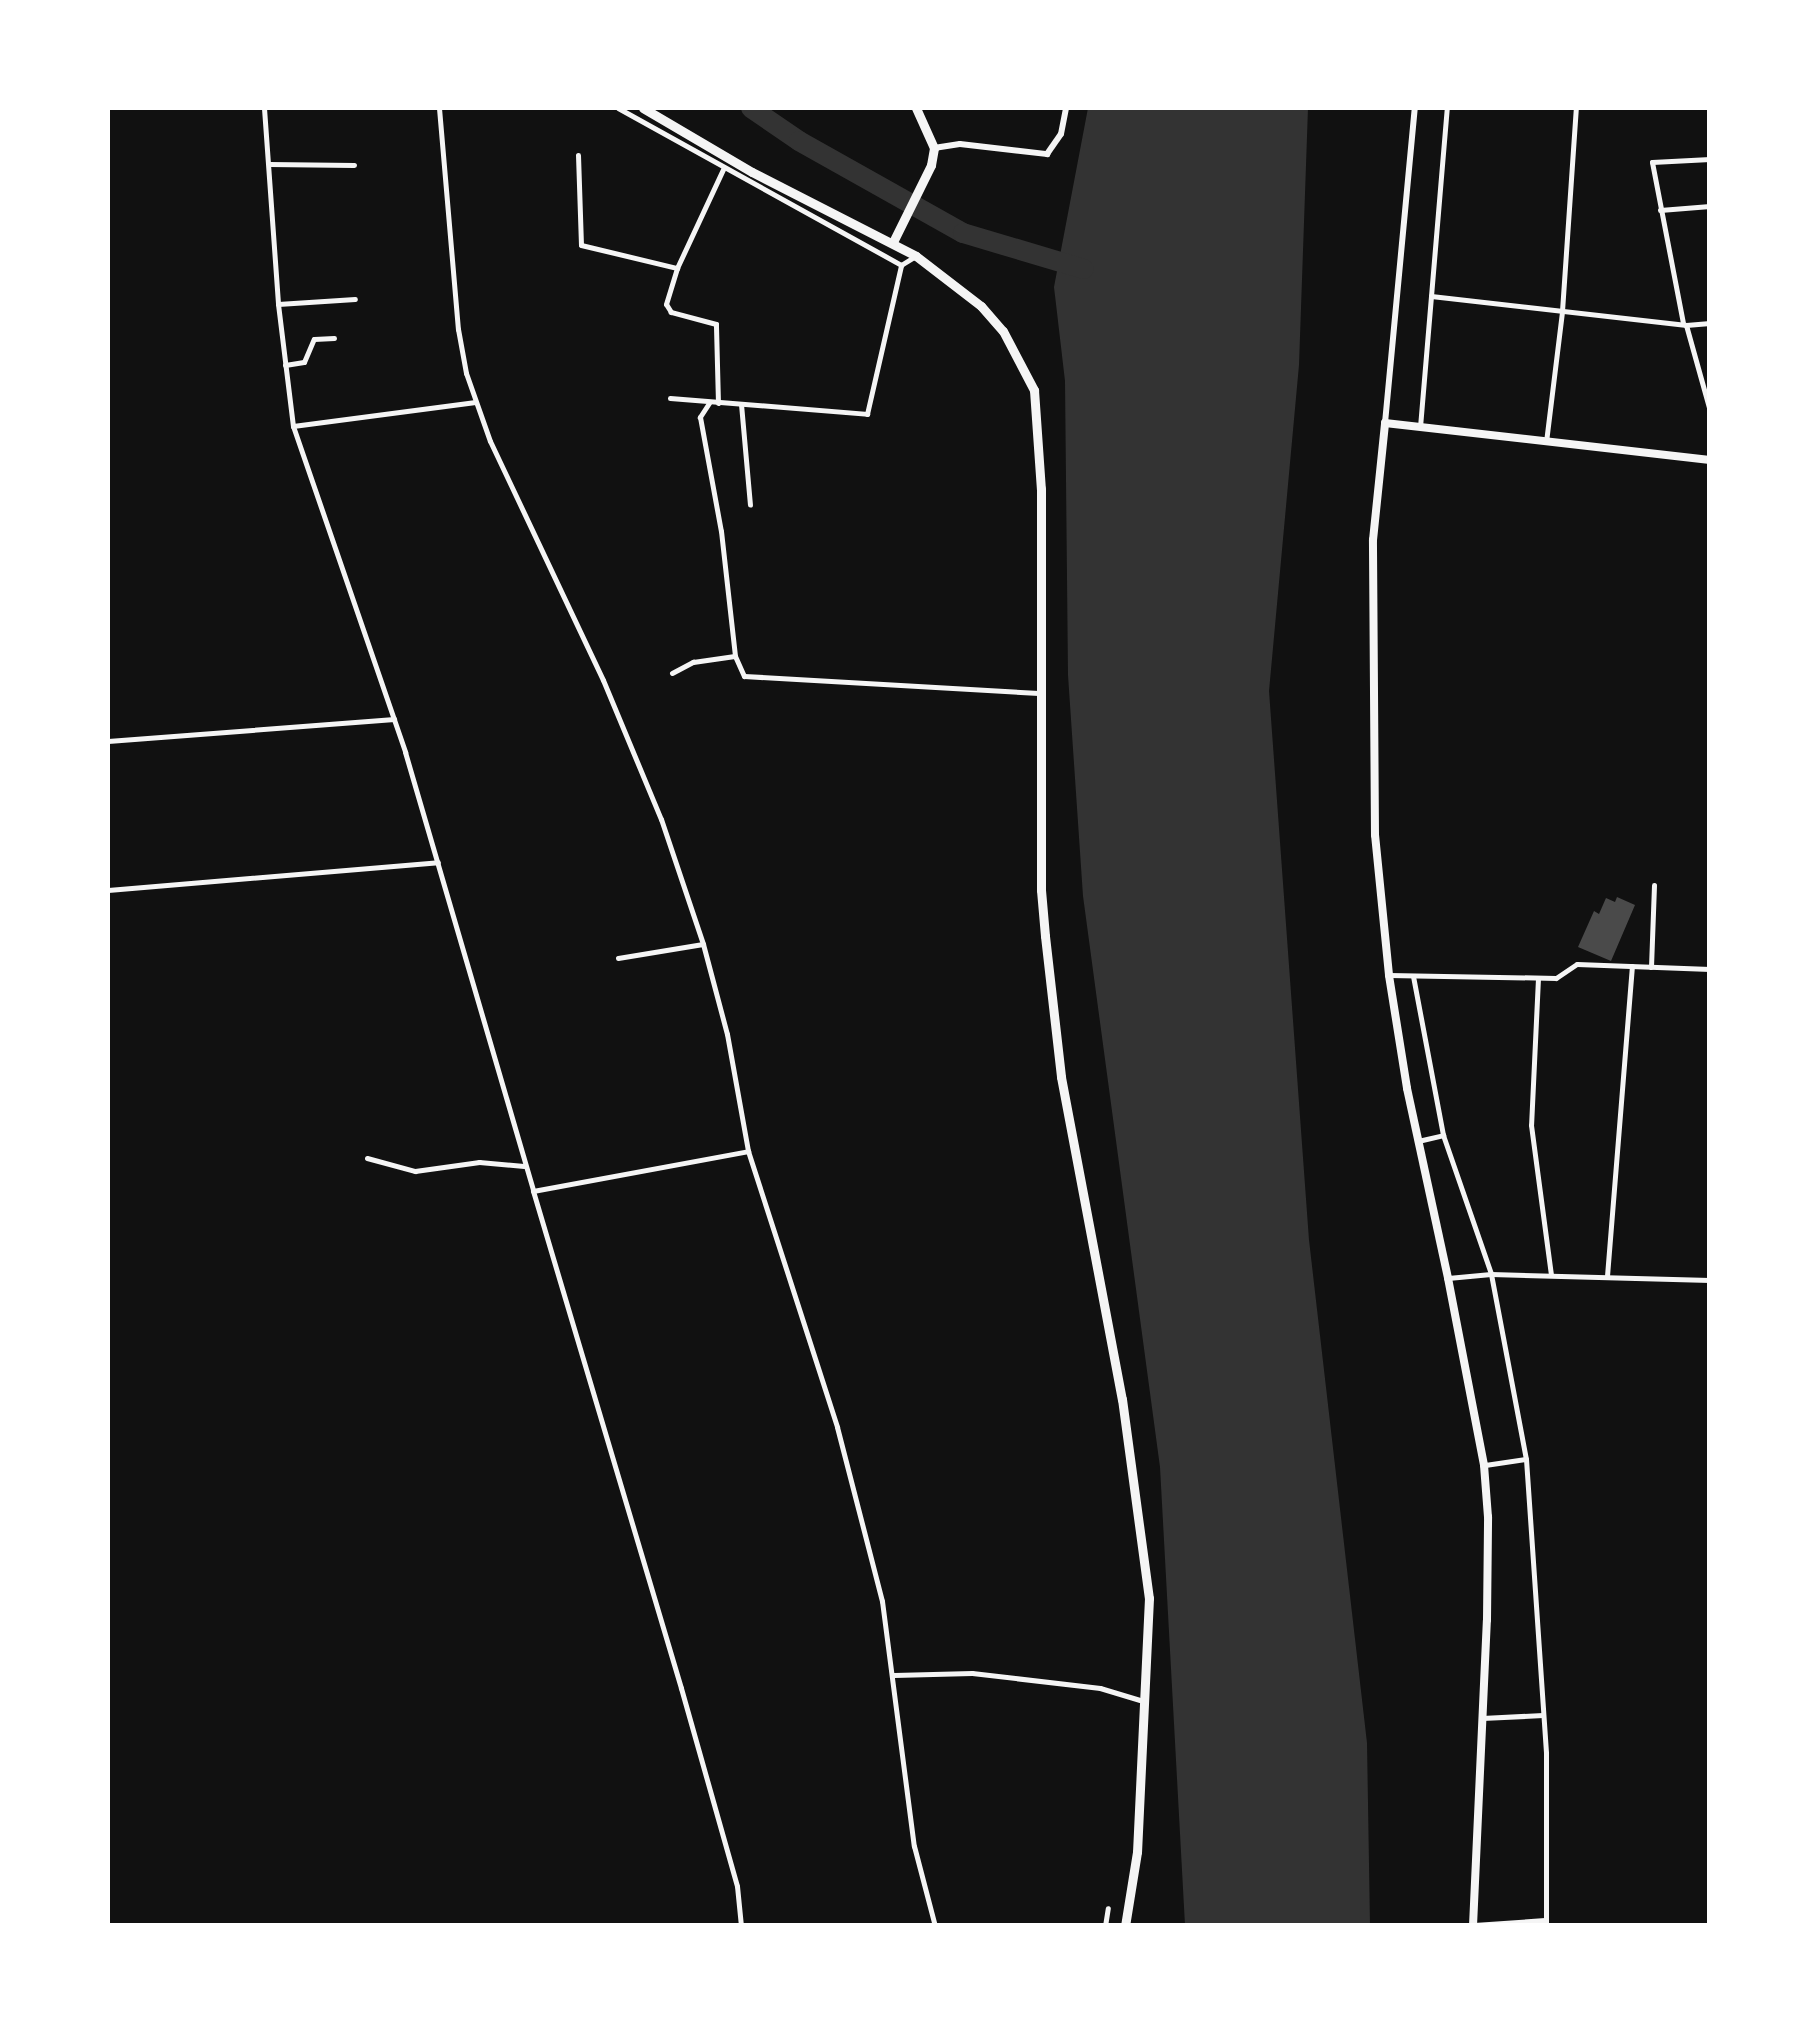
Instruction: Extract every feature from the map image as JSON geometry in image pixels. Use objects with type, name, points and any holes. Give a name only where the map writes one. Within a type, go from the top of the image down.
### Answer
[{"type":"main road","points":[[643,108],[752,172],[916,256],[992,318],[1019,353],[1034,390],[1042,488],[1040,693],[1045,936],[1061,1077],[1122,1399],[1149,1598],[1137,1852],[1125,1926]]},
{"type":"main road","points":[[894,242],[931,165],[934,148],[916,108]]},
{"type":"main road","points":[[1473,1925],[1488,1620],[1484,1465],[1418,1141],[1389,975],[1371,745],[1373,540],[1385,424],[1710,460]]},
{"type":"street","points":[[264,108],[278,304],[293,426],[394,720],[438,862],[682,1688],[737,1886],[742,1926]]},
{"type":"street","points":[[439,108],[458,329],[475,402],[603,680],[661,819],[703,944],[727,1034],[748,1151],[837,1427],[882,1600],[914,1846],[936,1926]]},
{"type":"street","points":[[618,108],[901,266]]},
{"type":"street","points":[[934,148],[960,144],[1047,154],[1062,134],[1066,108]]},
{"type":"street","points":[[1385,424],[1416,108]]},
{"type":"street","points":[[1420,427],[1446,108]]},
{"type":"street","points":[[1546,442],[1562,311],[1576,108]]},
{"type":"street","points":[[578,155],[579,242],[677,268]]},
{"type":"street","points":[[1710,159],[1653,160],[1685,324],[1710,410]]},
{"type":"street","points":[[269,164],[354,164]]},
{"type":"street","points":[[718,403],[718,328],[710,319],[667,309],[677,268],[724,167]]},
{"type":"street","points":[[1660,210],[1710,206]]},
{"type":"street","points":[[670,398],[868,413],[901,266],[916,256]]},
{"type":"street","points":[[1431,296],[1710,324]]},
{"type":"street","points":[[278,304],[355,299]]},
{"type":"street","points":[[285,365],[304,362],[314,339],[334,338]]},
{"type":"street","points":[[293,426],[475,402]]},
{"type":"street","points":[[708,403],[700,417],[721,531],[735,656],[741,672],[754,679],[1040,693]]},
{"type":"street","points":[[742,404],[750,505]]},
{"type":"street","points":[[672,673],[693,662],[735,656]]},
{"type":"street","points":[[108,741],[394,720]]},
{"type":"street","points":[[108,890],[438,862]]},
{"type":"street","points":[[1651,967],[1654,885]]},
{"type":"street","points":[[618,958],[703,944]]},
{"type":"street","points":[[1389,975],[1556,978],[1577,964],[1710,969]]},
{"type":"street","points":[[1607,1276],[1632,966]]},
{"type":"street","points":[[1413,976],[1443,1135],[1490,1274],[1526,1459],[1543,1715],[1546,1923],[1473,1925]]},
{"type":"street","points":[[1538,978],[1531,1125],[1551,1275]]},
{"type":"street","points":[[1418,1141],[1443,1135]]},
{"type":"street","points":[[533,1190],[748,1151]]},
{"type":"street","points":[[367,1158],[415,1171],[506,1161],[526,1167]]},
{"type":"street","points":[[1448,1278],[1490,1274],[1710,1280]]},
{"type":"street","points":[[1484,1465],[1526,1459]]},
{"type":"street","points":[[894,1675],[972,1672],[1100,1688],[1147,1702]]},
{"type":"street","points":[[1482,1718],[1543,1715]]},
{"type":"street","points":[[1105,1926],[1108,1908]]},
{"type":"shaded area","points":[[1088,108],[1308,108],[1299,365],[1269,691],[1309,1240],[1367,1743],[1370,1925],[1185,1925],[1160,1467],[1083,896],[1068,675],[1065,381],[1054,287]]},
{"type":"building","points":[[1617,897],[1635,905],[1611,961],[1578,947],[1594,911],[1599,914],[1606,898],[1615,902]]},
{"type":"waterway","points":[[751,108],[799,141],[963,233],[1084,269]]}]
